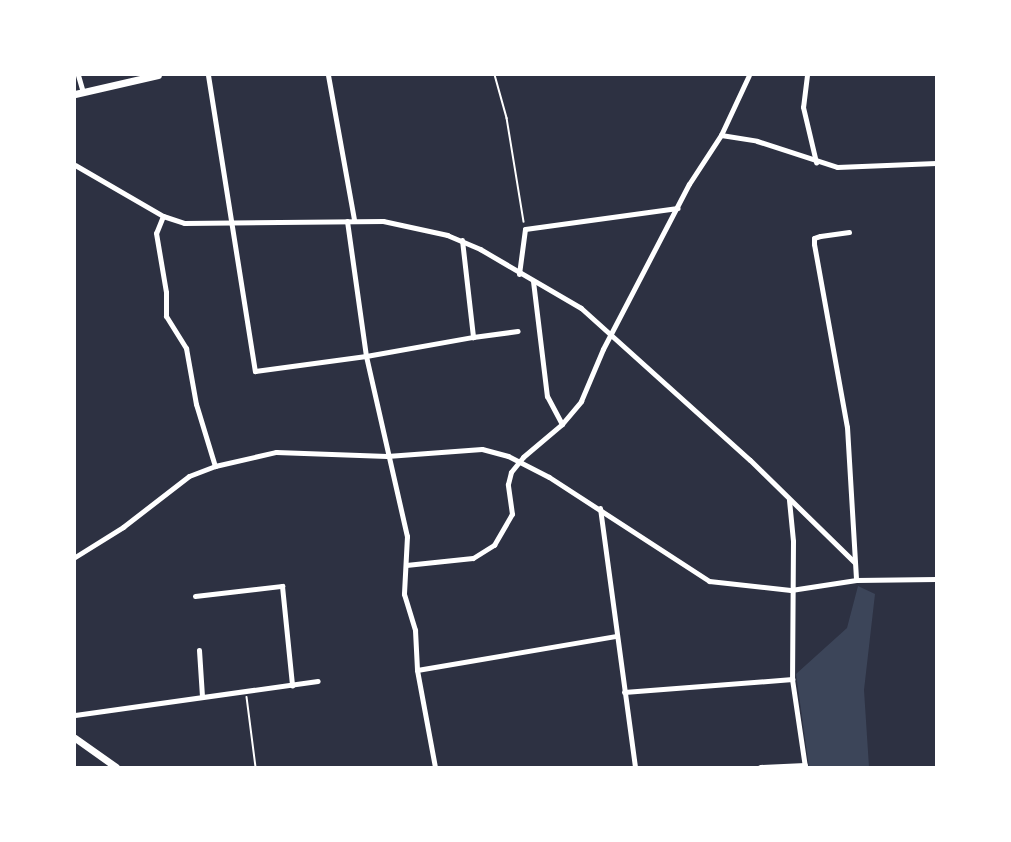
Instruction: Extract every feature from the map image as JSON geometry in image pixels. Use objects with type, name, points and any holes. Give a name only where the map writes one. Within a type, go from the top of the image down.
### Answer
[{"type":"street","points":[[78,75],[79,93],[158,75]]},
{"type":"street","points":[[208,75],[255,371],[366,356],[518,331]]},
{"type":"street","points":[[328,75],[354,220]]},
{"type":"street","points":[[406,565],[473,558],[491,548],[512,514],[508,480],[519,461],[562,424],[582,399],[610,334],[678,208],[721,135],[749,75]]},
{"type":"street","points":[[807,75],[803,106],[816,162]]},
{"type":"street","points":[[721,135],[757,141],[816,162],[847,168],[936,163]]},
{"type":"street","points":[[75,165],[163,216],[194,224],[233,225],[354,220],[400,224],[462,240],[574,303],[854,562]]},
{"type":"street","points":[[519,274],[525,229],[678,208]]},
{"type":"street","points":[[163,216],[156,233],[166,292],[165,316],[186,348],[195,397],[215,466]]},
{"type":"street","points":[[347,221],[366,356],[407,536],[404,594],[415,630],[417,670],[435,767]]},
{"type":"street","points":[[849,232],[814,238],[814,244],[848,427],[855,508],[856,580]]},
{"type":"street","points":[[462,240],[473,337]]},
{"type":"street","points":[[533,281],[547,396],[562,424]]},
{"type":"street","points":[[75,557],[123,527],[189,476],[215,466],[276,452],[387,456],[482,449],[519,461],[600,508],[709,581],[791,590],[856,580],[936,579]]},
{"type":"street","points":[[760,767],[805,766],[792,679],[789,500]]},
{"type":"street","points":[[600,508],[615,636],[635,767]]},
{"type":"street","points":[[195,596],[282,586],[292,685]]},
{"type":"street","points":[[417,670],[615,636]]},
{"type":"street","points":[[199,650],[202,697]]},
{"type":"street","points":[[624,692],[792,679]]},
{"type":"street","points":[[75,715],[318,681]]},
{"type":"street","points":[[75,738],[116,767]]},
{"type":"path","points":[[495,75],[507,118],[525,229]]},
{"type":"path","points":[[247,690],[256,767]]},
{"type":"shaded area","points":[[858,586],[875,594],[864,690],[869,767],[809,767],[796,674],[847,628]]}]
